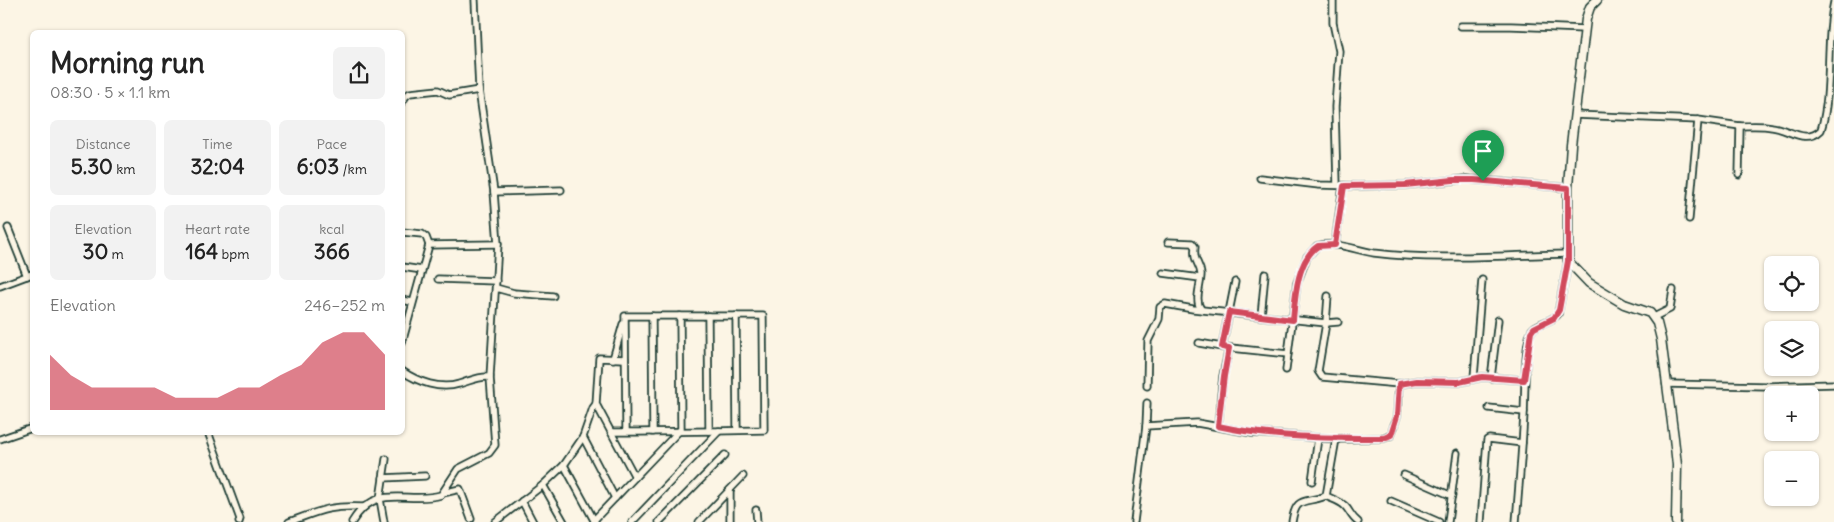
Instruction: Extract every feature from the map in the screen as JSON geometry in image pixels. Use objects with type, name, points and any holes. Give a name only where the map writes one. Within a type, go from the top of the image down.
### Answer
[{"type":"street","points":[[444,493],[458,468],[489,454],[494,448],[496,437],[490,377],[498,244],[494,192],[480,90],[474,0]]},
{"type":"street","points":[[1333,0],[1333,24],[1339,51],[1335,107],[1340,186],[1335,245]]},
{"type":"street","points":[[1516,522],[1524,412],[1524,380],[1530,336],[1534,328],[1552,320],[1558,314],[1568,257],[1568,188],[1584,29],[1590,7],[1597,0]]},
{"type":"street","points":[[1574,115],[1698,120],[1740,126],[1771,126],[1802,137],[1819,133],[1826,102],[1834,2]]},
{"type":"street","points":[[1461,26],[1584,29]]},
{"type":"street","points":[[405,98],[410,93],[438,90],[449,95],[480,90]]},
{"type":"street","points":[[1689,218],[1698,120]]},
{"type":"street","points":[[1739,175],[1740,126]]},
{"type":"street","points":[[1260,178],[1340,186],[1405,185],[1466,180],[1568,188]]},
{"type":"street","points":[[494,192],[561,190]]},
{"type":"street","points":[[0,286],[30,275],[8,228]]},
{"type":"street","points":[[405,232],[422,234],[426,237],[429,245],[405,328]]},
{"type":"street","points":[[1168,242],[1192,244],[1195,247],[1194,256],[1201,273],[1198,298],[1201,310]]},
{"type":"street","points":[[429,245],[498,244]]},
{"type":"street","points":[[1286,370],[1297,283],[1307,257],[1318,246],[1335,245],[1384,254],[1568,257]]},
{"type":"street","points":[[1568,257],[1582,277],[1624,304],[1647,312],[1654,317],[1659,326],[1677,465],[1676,522]]},
{"type":"street","points":[[405,267],[422,270]]},
{"type":"street","points":[[1163,273],[1200,278]]},
{"type":"street","points":[[1261,316],[1265,274]]},
{"type":"street","points":[[438,279],[496,285],[525,295],[553,296]]},
{"type":"street","points":[[1474,377],[1482,280]]},
{"type":"street","points":[[1222,347],[1235,282]]},
{"type":"street","points":[[1654,317],[1670,309],[1673,290]]},
{"type":"street","points":[[1328,296],[1326,323],[1318,369],[1320,376],[1399,384],[1417,381],[1459,382],[1474,377],[1524,380]]},
{"type":"street","points":[[405,301],[412,302]]},
{"type":"street","points":[[1147,386],[1148,340],[1159,319],[1160,307],[1165,304],[1293,320],[1326,323],[1338,322]]},
{"type":"street","points":[[612,432],[764,430],[763,316],[625,316]]},
{"type":"street","points":[[613,359],[625,316]]},
{"type":"street","points":[[625,316],[626,432]]},
{"type":"street","points":[[652,316],[653,432]]},
{"type":"street","points":[[564,465],[594,521],[680,431],[680,316]]},
{"type":"street","points":[[708,316],[709,431]]},
{"type":"street","points":[[736,316],[737,430]]},
{"type":"street","points":[[1491,378],[1498,320]]},
{"type":"street","points":[[1199,343],[1288,354]]},
{"type":"street","points":[[1218,426],[1229,348]]},
{"type":"street","points":[[494,522],[564,465],[582,437],[596,404],[599,358],[625,359]]},
{"type":"street","points":[[405,373],[429,384],[450,386],[478,378],[490,377]]},
{"type":"street","points":[[1146,426],[1192,423],[1252,433],[1336,439],[1384,438],[1391,435],[1397,416],[1399,384]]},
{"type":"street","points":[[1666,384],[1766,386],[1834,384]]},
{"type":"street","points":[[1134,522],[1146,426],[1147,403]]},
{"type":"street","points":[[596,404],[635,477]]},
{"type":"street","points":[[1489,408],[1524,412]]},
{"type":"street","points":[[0,439],[30,429]]},
{"type":"street","points":[[632,522],[719,431]]},
{"type":"street","points":[[209,435],[235,503],[240,519],[239,522]]},
{"type":"street","points":[[582,437],[615,498]]},
{"type":"street","points":[[1312,481],[1318,438]]},
{"type":"street","points":[[1326,496],[1336,439]]},
{"type":"street","points":[[1481,522],[1487,440],[1522,443]]},
{"type":"street","points":[[1448,522],[1457,453]]},
{"type":"street","points":[[659,522],[725,455]]},
{"type":"street","points":[[384,522],[380,499],[386,459]]},
{"type":"street","points":[[1404,475],[1452,496]]},
{"type":"street","points":[[383,478],[425,476]]},
{"type":"street","points":[[701,521],[743,476]]},
{"type":"street","points":[[543,484],[564,522]]},
{"type":"street","points":[[352,522],[364,507],[380,499],[391,496],[436,496],[460,489],[470,519]]},
{"type":"street","points":[[730,490],[730,522]]},
{"type":"street","points":[[1292,522],[1295,508],[1300,503],[1326,496],[1341,503],[1358,522]]},
{"type":"street","points":[[522,501],[533,522]]},
{"type":"street","points":[[1392,501],[1439,522]]},
{"type":"street","points":[[289,522],[328,507],[364,507]]},
{"type":"street","points":[[756,510],[757,522]]},
{"type":"route","points":[[1453,180],[1483,181],[1568,188],[1568,261],[1559,310],[1552,320],[1534,328],[1531,332],[1524,380],[1474,377],[1459,382],[1417,381],[1399,384],[1395,427],[1391,435],[1384,438],[1318,438],[1252,433],[1218,426],[1229,348],[1222,347],[1229,312],[1293,320],[1297,283],[1307,257],[1318,246],[1335,245],[1344,186],[1405,185],[1453,180]]}]
